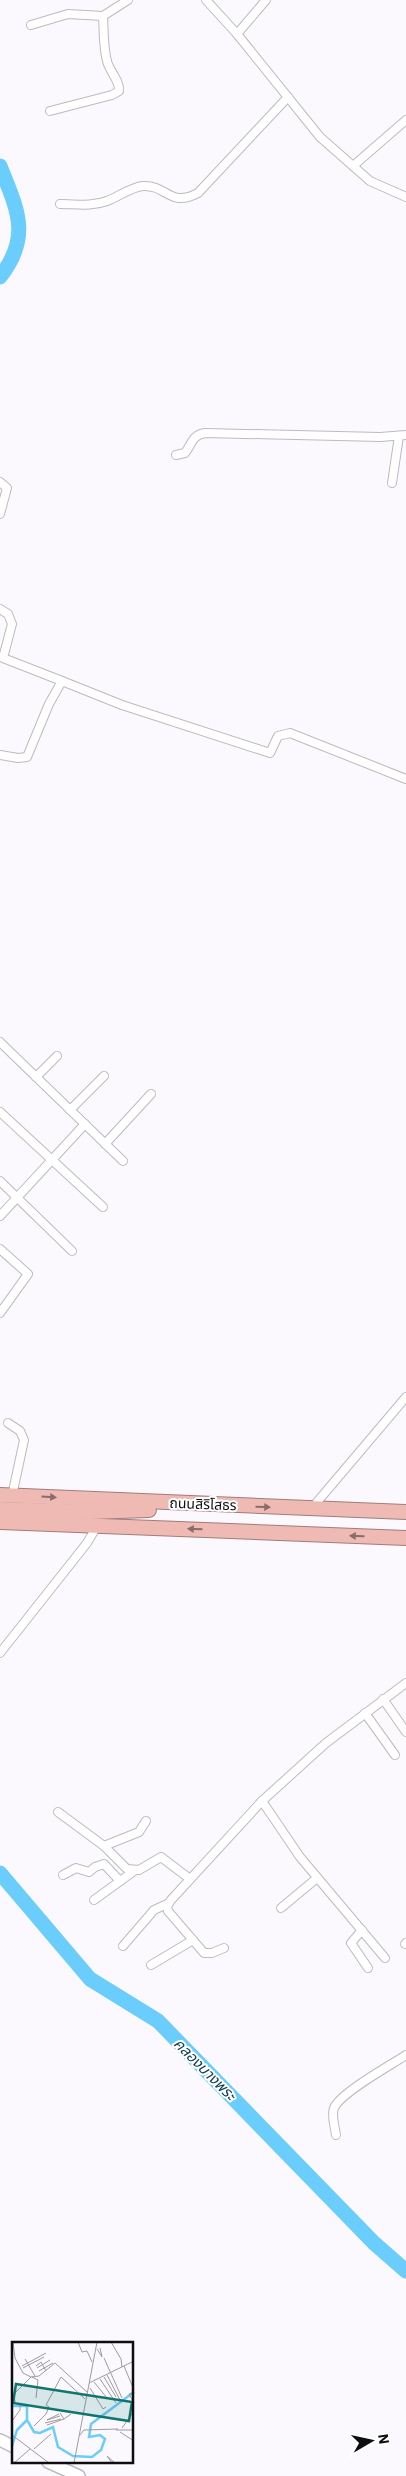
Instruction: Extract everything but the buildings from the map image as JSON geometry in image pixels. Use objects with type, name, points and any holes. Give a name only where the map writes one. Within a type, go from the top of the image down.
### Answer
[{"type":"highway","name":"ถนนสิริโสธร","points":[[6,1495],[406,1512]]},
{"type":"highway","points":[[0,1508],[105,1512],[217,1505]]},
{"type":"highway","name":"ถนนสิริโสธร","points":[[0,1522],[406,1538]]},
{"type":"street","points":[[30,25],[68,14],[103,16],[128,0]]},
{"type":"street","points":[[206,0],[237,34],[320,137],[370,181],[406,197]]},
{"type":"street","points":[[237,34],[266,0]]},
{"type":"street","points":[[50,111],[112,95],[119,91],[119,86],[107,61],[103,16]]},
{"type":"street","points":[[60,204],[90,205],[106,202],[143,186],[156,188],[178,199],[198,193],[288,97]]},
{"type":"street","points":[[353,166],[406,120]]},
{"type":"street","points":[[176,455],[185,453],[191,441],[198,434],[205,433],[402,436],[392,482]]},
{"type":"street","points":[[0,482],[7,488],[0,514]]},
{"type":"street","points":[[0,609],[8,614],[12,624],[3,658],[122,705],[270,753],[278,736],[290,733],[406,779]]},
{"type":"street","points":[[0,754],[18,758],[27,757],[49,704],[62,681]]},
{"type":"street","points":[[0,1042],[123,1161]]},
{"type":"street","points":[[36,1077],[57,1056]]},
{"type":"street","points":[[70,1110],[104,1076]]},
{"type":"street","points":[[105,1144],[151,1094]]},
{"type":"street","points":[[0,1112],[102,1207]]},
{"type":"street","points":[[0,1216],[85,1124]]},
{"type":"street","points":[[0,1181],[72,1250]]},
{"type":"street","points":[[0,1249],[28,1274],[0,1313]]},
{"type":"street","points":[[312,1508],[406,1397]]},
{"type":"street","points":[[6,1495],[24,1440],[20,1432],[8,1423]]},
{"type":"street","points":[[0,1654],[87,1544],[98,1526]]},
{"type":"street","points":[[123,1946],[154,1910],[169,1903],[262,1802],[326,1743],[406,1683]]},
{"type":"street","points":[[383,1700],[406,1732]]},
{"type":"street","points":[[364,1713],[395,1755]]},
{"type":"street","points":[[262,1802],[300,1857],[385,1958]]},
{"type":"street","points":[[58,1812],[104,1846],[127,1869],[134,1871]]},
{"type":"street","points":[[104,1846],[139,1832],[146,1822]]},
{"type":"street","points":[[94,1900],[134,1871],[161,1857],[190,1879]]},
{"type":"street","points":[[63,1875],[76,1868],[88,1872],[104,1864],[120,1881]]},
{"type":"street","points":[[281,1908],[317,1878]]},
{"type":"street","points":[[169,1903],[168,1911],[204,1953],[212,1953],[224,1948]]},
{"type":"street","points":[[362,1930],[351,1943],[368,1968]]},
{"type":"street","points":[[151,1965],[193,1940]]},
{"type":"street","points":[[336,2135],[333,2110],[336,2105],[352,2090],[406,2055]]},
{"type":"street","points":[[0,2440],[12,2446]]},
{"type":"street","points":[[52,2464],[79,2476]]},
{"type":"waterway","name":"คลองบางพระ","points":[[0,166],[16,209],[19,235],[10,262],[0,277]]},
{"type":"waterway","name":"คลองบางพระ","points":[[0,1873],[90,1979],[158,2021],[374,2243],[406,2271]]}]
